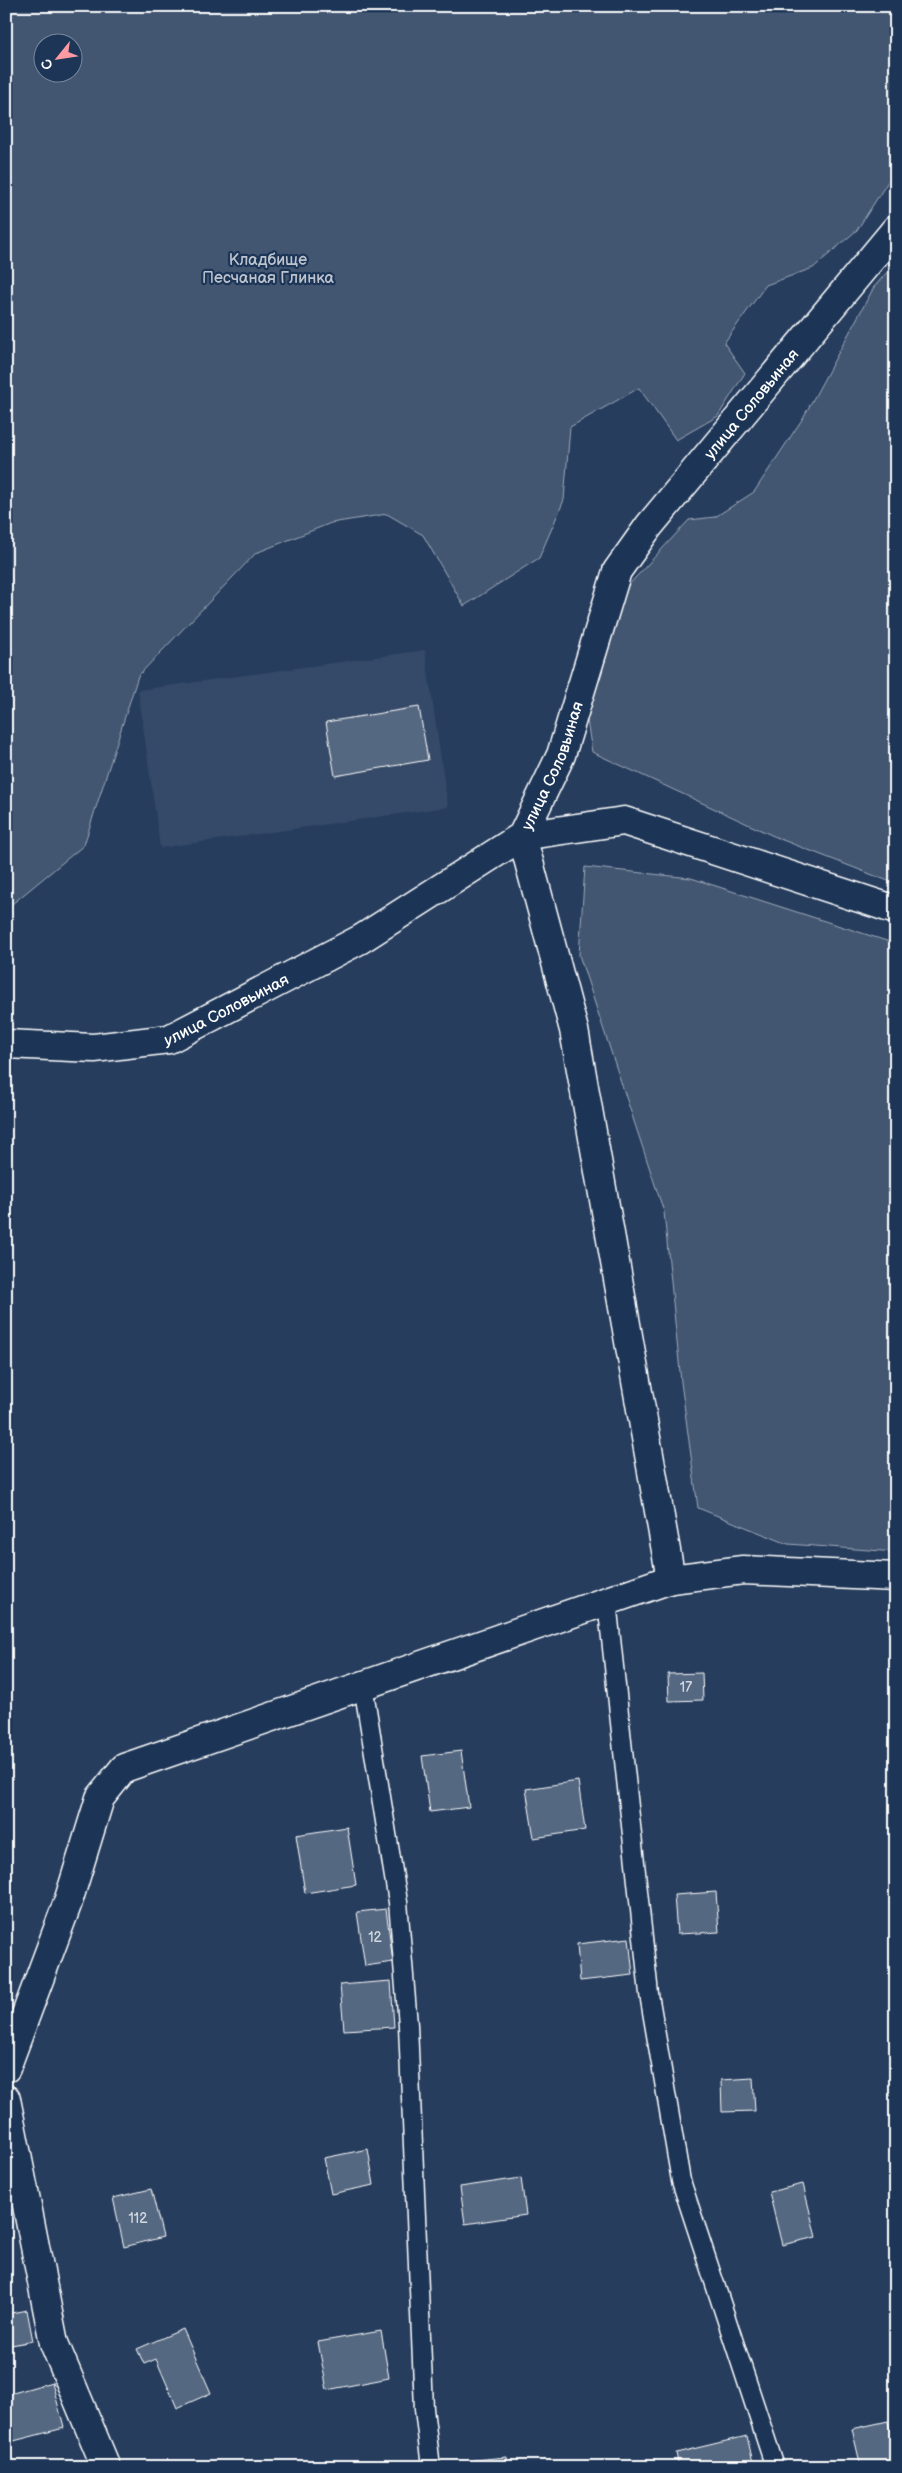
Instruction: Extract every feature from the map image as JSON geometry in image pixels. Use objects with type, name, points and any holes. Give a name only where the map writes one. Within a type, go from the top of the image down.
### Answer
[{"type":"street","name":"улица Соловьиная","points":[[6,1044],[94,1048],[169,1039],[361,939],[522,836],[561,755],[617,571],[649,526],[896,229]]},
{"type":"street","points":[[671,1579],[574,1030],[522,836],[624,821],[896,910]]},
{"type":"street","points":[[6,2068],[68,1902],[100,1798],[124,1768],[671,1579],[743,1570],[896,1577]]},
{"type":"street","points":[[6,2099],[54,2343],[106,2467]]},
{"type":"lane","points":[[607,1601],[649,1994],[682,2181],[775,2467]]},
{"type":"lane","points":[[362,1685],[398,1902],[408,2025],[424,2409],[431,2467]]},
{"type":"shaded area","points":[[425,650],[448,807],[160,848],[138,690]]},
{"type":"green space","name":"Кладбище Песчаная Глинка","points":[[6,6],[896,6],[896,150],[894,172],[857,230],[813,268],[766,285],[724,343],[745,373],[718,416],[676,440],[639,388],[570,427],[564,500],[539,558],[464,606],[423,535],[387,514],[331,523],[256,553],[138,676],[84,845],[6,909]]},
{"type":"green space","points":[[896,262],[896,884],[780,839],[592,752],[586,714],[623,591],[689,520],[715,517],[754,492],[803,418],[874,287]]},
{"type":"green space","points":[[585,867],[691,878],[896,944],[896,1552],[788,1544],[698,1508],[681,1382],[664,1212],[579,955]]},
{"type":"building","points":[[419,707],[428,760],[335,776],[326,722]]},
{"type":"building","points":[[702,1673],[703,1700],[669,1701],[668,1674]]},
{"type":"building","points":[[461,1751],[469,1807],[430,1812],[422,1756]]},
{"type":"building","points":[[578,1781],[585,1830],[534,1838],[526,1789]]},
{"type":"building","points":[[347,1827],[356,1885],[305,1893],[296,1835]]},
{"type":"building","points":[[716,1892],[719,1932],[677,1934],[674,1895]]},
{"type":"building","points":[[386,1909],[393,1962],[365,1966],[357,1912]]},
{"type":"building","points":[[629,1938],[633,1975],[580,1981],[577,1944]]},
{"type":"building","points":[[391,1981],[394,2027],[344,2030],[340,1985]]},
{"type":"building","points":[[753,2078],[755,2111],[722,2112],[721,2080]]},
{"type":"building","points":[[368,2149],[374,2185],[331,2194],[324,2158]]},
{"type":"building","points":[[521,2178],[526,2215],[465,2224],[460,2187]]},
{"type":"building","points":[[803,2184],[816,2237],[782,2245],[769,2192]]},
{"type":"building","points":[[151,2189],[163,2237],[124,2247],[113,2198]]},
{"type":"building","points":[[27,2310],[33,2341],[6,2346],[6,2314]]},
{"type":"building","points":[[183,2329],[211,2393],[177,2408],[156,2359],[144,2364],[137,2349]]},
{"type":"building","points":[[381,2331],[389,2378],[327,2390],[318,2342]]},
{"type":"building","points":[[52,2382],[64,2428],[6,2443],[6,2395]]},
{"type":"building","points":[[888,2421],[896,2462],[874,2467],[861,2467],[852,2429]]},
{"type":"building","points":[[747,2436],[754,2467],[679,2467],[676,2453]]},
{"type":"building","points":[[507,2457],[508,2467],[474,2467],[473,2460]]}]
